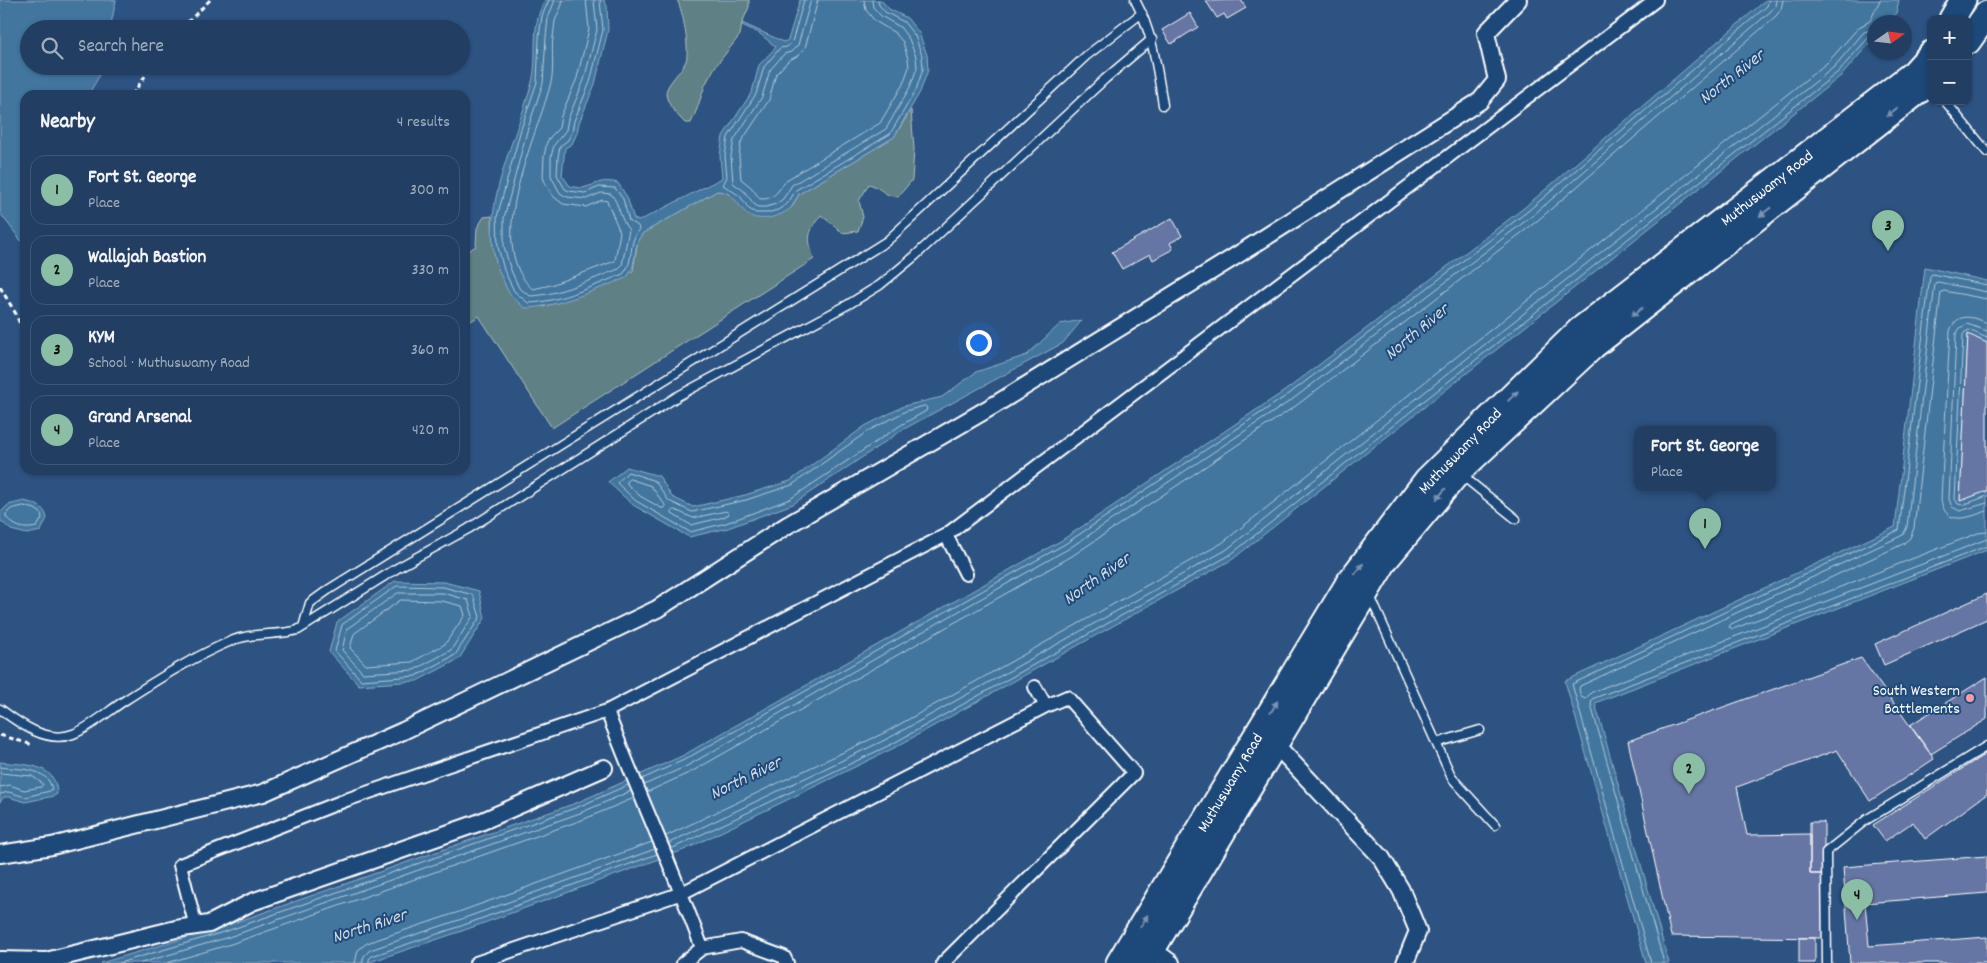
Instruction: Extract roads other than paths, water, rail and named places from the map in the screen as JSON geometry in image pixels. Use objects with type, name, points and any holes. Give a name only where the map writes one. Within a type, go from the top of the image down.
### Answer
[{"type":"main road","points":[[1954,15],[1963,0]]},
{"type":"main road","points":[[1970,0],[1987,12],[1972,34]]},
{"type":"main road","name":"Muthuswamy Road","points":[[1156,958],[1275,744],[1385,560],[1455,464],[1579,331],[1914,73],[1927,58]]},
{"type":"main road","name":"Muthuswamy Road","points":[[1119,963],[1350,581],[1427,480],[1455,464],[1593,346],[1927,84]]},
{"type":"street","points":[[0,854],[52,846],[263,792],[403,731],[657,608],[786,526],[996,404],[1231,260],[1480,101],[1496,80],[1486,33],[1518,0]]},
{"type":"street","points":[[194,919],[180,865],[346,800],[607,711],[946,536],[1656,0]]},
{"type":"street","points":[[946,536],[966,574]]},
{"type":"street","points":[[1034,687],[1046,706]]},
{"type":"street","points":[[476,963],[682,893],[1046,706],[1067,697],[1134,773],[943,963]]},
{"type":"street","points":[[607,711],[625,760],[682,893],[702,948]]},
{"type":"street","points":[[1275,744],[1381,857],[1401,890],[1418,931],[1406,963]]},
{"type":"street","points":[[0,960],[46,960],[176,929],[209,924],[252,902],[478,823],[604,768]]},
{"type":"street","points":[[683,963],[702,948],[741,941],[784,957],[787,963]]},
{"type":"lane","points":[[1136,0],[1152,39],[1163,105]]},
{"type":"lane","points":[[303,627],[310,603],[328,590],[887,242],[1086,56],[1142,13]]},
{"type":"lane","points":[[0,709],[17,722],[36,732],[53,736],[72,734],[155,681],[232,640],[249,636],[283,634],[303,627],[399,567],[468,529],[678,396],[849,304],[880,285],[915,256],[1105,79],[1152,39]]},
{"type":"lane","points":[[1948,105],[1987,152]]},
{"type":"lane","points":[[1455,464],[1469,482],[1516,519]]},
{"type":"lane","points":[[1367,591],[1452,778],[1496,825]]},
{"type":"lane","points":[[1436,743],[1480,730]]},
{"type":"lane","points":[[1827,963],[1826,852],[1866,820],[1987,746]]},
{"type":"water","points":[[0,0],[116,0],[112,20],[20,20],[20,75],[100,75],[91,90],[20,90],[20,239],[0,213]]},
{"type":"water","points":[[545,0],[604,0],[607,6],[608,30],[595,84],[572,144],[565,148],[562,175],[570,186],[578,188],[584,188],[604,181],[618,183],[627,197],[634,219],[639,221],[722,178],[720,156],[723,136],[752,92],[759,65],[776,47],[759,33],[742,25],[742,23],[784,42],[788,40],[800,0],[881,0],[889,9],[907,18],[919,33],[927,55],[928,70],[920,92],[894,137],[799,194],[791,208],[786,211],[769,218],[752,217],[727,193],[717,191],[643,233],[637,244],[630,273],[626,278],[589,293],[551,305],[525,308],[510,293],[502,278],[494,255],[492,230],[500,180],[532,82],[537,21]]},
{"type":"water","name":"North River","points":[[1766,0],[1899,0],[1894,15],[1867,15],[1867,46],[1842,75],[1233,559],[894,748],[684,850],[462,931],[367,963],[101,963],[225,926],[576,803],[682,756],[1062,540],[1286,390],[1525,207]]},
{"type":"water","points":[[1925,267],[1987,281],[1987,343],[1968,335],[1960,500],[1987,491],[1987,550],[1595,703],[1669,963],[1646,963],[1565,681],[1895,527]]},
{"type":"water","points":[[1082,320],[1063,343],[904,429],[793,504],[728,528],[689,537],[633,505],[608,482],[627,467],[659,476],[672,497],[693,507],[745,495],[790,481],[865,426],[904,406],[942,397],[976,372],[1027,355],[1060,324]]},
{"type":"water","points":[[24,501],[42,508],[44,511],[47,518],[41,531],[27,534],[11,530],[0,520],[0,513],[8,505]]},
{"type":"water","points":[[395,581],[444,582],[479,591],[485,618],[459,659],[417,681],[359,685],[329,652],[337,622]]},
{"type":"water","points":[[0,762],[28,765],[45,771],[51,776],[57,794],[25,802],[4,797],[0,802]]},
{"type":"place","name":"KYM","points":[[1888,251]]},
{"type":"place","name":"Fort St. George","points":[[1705,549]]},
{"type":"place","name":"South Western Battlements","points":[[1970,698]]},
{"type":"place","name":"Wallajah Bastion","points":[[1689,794]]},
{"type":"place","name":"Grand Arsenal","points":[[1857,920]]}]
